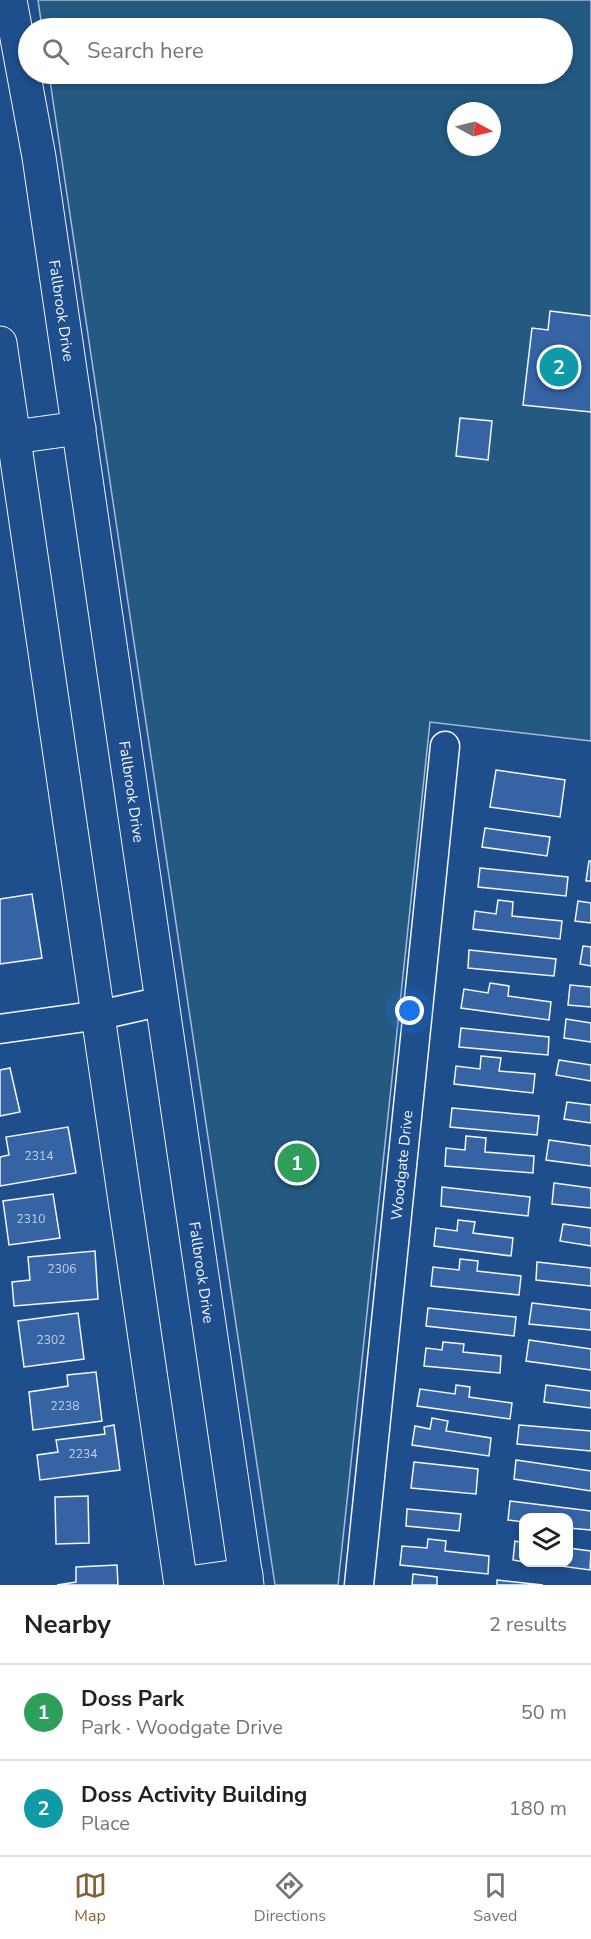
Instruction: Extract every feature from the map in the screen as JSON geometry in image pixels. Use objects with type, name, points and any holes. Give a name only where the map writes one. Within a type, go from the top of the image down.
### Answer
[{"type":"main road","name":"Fallbrook Drive","points":[[10,0],[18,43]]},
{"type":"main road","name":"Fallbrook Drive","points":[[26,84],[39,157],[79,428],[246,1580]]},
{"type":"main road","points":[[0,344],[100,1015],[181,1584],[246,1580]]},
{"type":"main road","points":[[14,437],[79,428]]},
{"type":"street","name":"Woodgate Drive","points":[[359,1585],[445,746]]},
{"type":"street","points":[[0,1029],[100,1015],[163,1001]]},
{"type":"shaded area","points":[[38,0],[591,0],[591,741],[430,722],[338,1585],[275,1585],[50,84],[573,84],[573,18],[41,18]]},
{"type":"building","points":[[550,311],[591,316],[591,412],[523,405],[532,328],[548,330]]},
{"type":"building","points":[[460,418],[492,421],[488,460],[456,456]]},
{"type":"building","points":[[496,770],[565,780],[560,817],[490,807]]},
{"type":"building","points":[[485,828],[550,837],[547,856],[482,847]]},
{"type":"building","points":[[589,861],[591,861],[591,881],[586,881]]},
{"type":"building","points":[[480,868],[568,877],[566,896],[478,887]]},
{"type":"building","points":[[32,894],[42,958],[0,964],[0,899]]},
{"type":"building","points":[[498,900],[513,902],[512,916],[562,921],[560,939],[473,929],[475,911],[496,914]]},
{"type":"building","points":[[578,901],[591,903],[591,923],[575,921]]},
{"type":"building","points":[[583,946],[591,947],[591,966],[580,964]]},
{"type":"building","points":[[469,950],[556,959],[554,976],[468,968]]},
{"type":"building","points":[[490,983],[509,986],[508,996],[551,1002],[549,1020],[461,1008],[464,989],[488,993]]},
{"type":"building","points":[[570,985],[591,987],[591,1007],[568,1005]]},
{"type":"building","points":[[566,1019],[591,1023],[591,1042],[564,1038]]},
{"type":"building","points":[[461,1028],[549,1037],[548,1055],[459,1047]]},
{"type":"building","points":[[481,1056],[501,1058],[499,1071],[535,1074],[533,1093],[454,1084],[456,1066],[480,1069]]},
{"type":"building","points":[[559,1060],[591,1065],[591,1081],[556,1075]]},
{"type":"building","points":[[10,1068],[20,1112],[0,1116],[0,1070]]},
{"type":"building","points":[[567,1102],[591,1105],[591,1123],[564,1119]]},
{"type":"building","points":[[452,1108],[539,1116],[537,1135],[450,1127]]},
{"type":"building","points":[[68,1127],[76,1173],[0,1186],[0,1157],[9,1155],[6,1137]]},
{"type":"building","points":[[466,1136],[486,1138],[485,1152],[534,1156],[533,1173],[445,1166],[446,1148],[465,1150]]},
{"type":"building","points":[[549,1140],[591,1146],[591,1166],[546,1160]]},
{"type":"building","points":[[554,1183],[591,1188],[591,1208],[552,1204]]},
{"type":"building","points":[[442,1187],[530,1197],[528,1216],[441,1206]]},
{"type":"building","points":[[53,1194],[60,1238],[9,1245],[3,1201]]},
{"type":"building","points":[[458,1220],[475,1222],[473,1233],[513,1238],[511,1256],[434,1246],[436,1228],[457,1231]]},
{"type":"building","points":[[563,1224],[591,1228],[591,1246],[560,1241]]},
{"type":"building","points":[[95,1251],[98,1299],[14,1306],[12,1282],[30,1280],[28,1257]]},
{"type":"building","points":[[460,1259],[478,1261],[477,1271],[521,1276],[519,1295],[431,1286],[433,1267],[459,1270]]},
{"type":"building","points":[[537,1262],[591,1268],[591,1286],[536,1280]]},
{"type":"building","points":[[532,1303],[591,1310],[591,1330],[529,1324]]},
{"type":"building","points":[[428,1308],[516,1317],[514,1336],[426,1326]]},
{"type":"building","points":[[78,1313],[84,1359],[24,1367],[18,1321]]},
{"type":"building","points":[[529,1340],[591,1349],[591,1370],[526,1361]]},
{"type":"building","points":[[443,1342],[464,1344],[463,1352],[501,1356],[500,1373],[424,1366],[426,1348],[442,1350]]},
{"type":"building","points":[[96,1372],[102,1421],[33,1430],[29,1392],[68,1386],[67,1375]]},
{"type":"building","points":[[456,1385],[470,1387],[469,1397],[512,1403],[510,1419],[417,1406],[420,1389],[455,1394]]},
{"type":"building","points":[[546,1385],[591,1391],[591,1408],[544,1402]]},
{"type":"building","points":[[432,1418],[448,1421],[446,1431],[491,1438],[489,1456],[412,1445],[415,1426],[430,1429]]},
{"type":"building","points":[[114,1425],[120,1470],[40,1480],[37,1455],[58,1452],[56,1440],[105,1434],[104,1427]]},
{"type":"building","points":[[519,1425],[591,1431],[591,1451],[517,1444]]},
{"type":"building","points":[[516,1460],[591,1471],[591,1491],[514,1479]]},
{"type":"building","points":[[414,1462],[478,1469],[476,1494],[411,1488]]},
{"type":"building","points":[[88,1496],[89,1543],[56,1544],[55,1497]]},
{"type":"building","points":[[510,1501],[591,1511],[591,1530],[573,1528],[573,1513],[519,1513],[519,1521],[508,1520]]},
{"type":"building","points":[[407,1509],[461,1514],[459,1531],[406,1526]]},
{"type":"building","points":[[428,1539],[446,1541],[445,1551],[489,1556],[488,1574],[400,1565],[402,1546],[427,1548]]},
{"type":"building","points":[[515,1541],[519,1542],[519,1561],[513,1560]]},
{"type":"building","points":[[573,1549],[591,1551],[590,1570],[568,1567],[573,1567]]},
{"type":"building","points":[[117,1565],[118,1585],[57,1585],[76,1582],[76,1567]]},
{"type":"building","points":[[413,1574],[437,1577],[437,1585],[412,1585]]},
{"type":"building","points":[[497,1580],[543,1585],[497,1585]]},
{"type":"place","name":"Doss Activity Building","points":[[559,367]]},
{"type":"place","name":"Doss Park","points":[[297,1163]]}]
